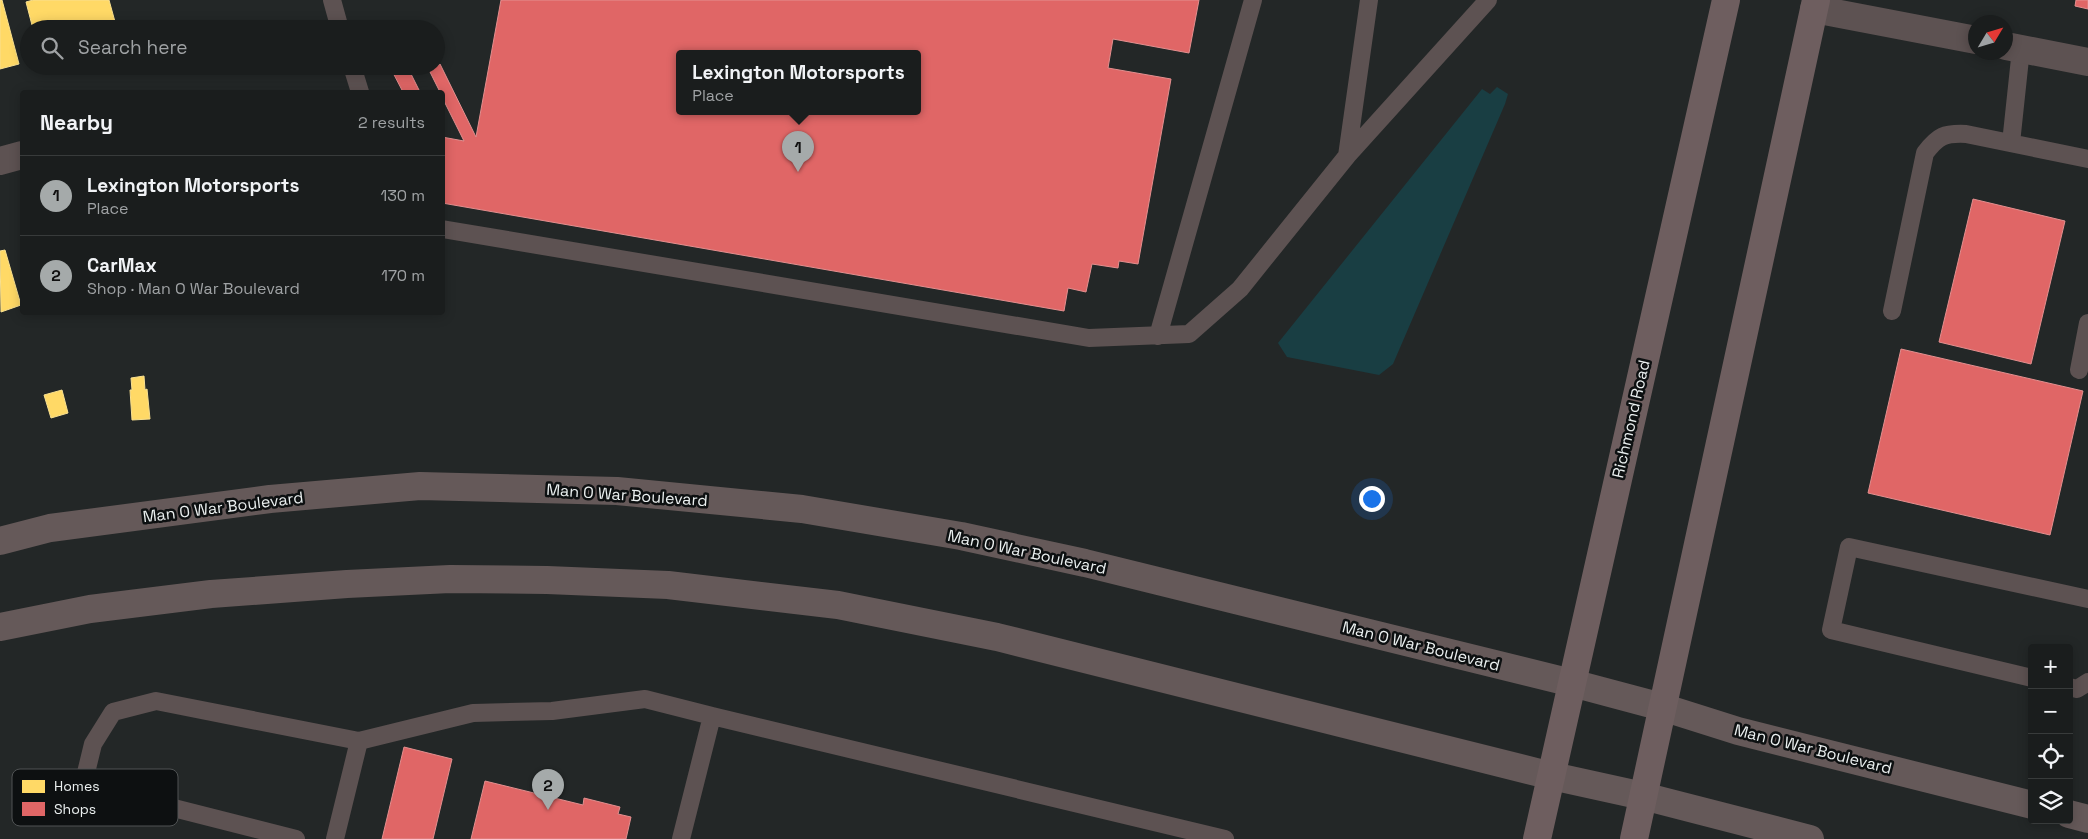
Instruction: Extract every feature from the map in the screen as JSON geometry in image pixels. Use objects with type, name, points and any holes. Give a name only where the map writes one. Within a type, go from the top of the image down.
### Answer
[{"type":"highway","name":"Richmond Road","points":[[1538,839],[1726,0]]},
{"type":"highway","points":[[1634,839],[1816,5]]},
{"type":"main road","name":"Man O War Boulevard","points":[[0,540],[50,528],[270,500],[420,486],[617,491],[802,509],[961,536],[1085,563],[1572,683],[1662,707],[1738,731],[2028,804]]},
{"type":"main road","points":[[0,627],[100,608],[211,594],[347,584],[459,579],[547,580],[668,585],[838,605],[997,637],[1810,839]]},
{"type":"main road","points":[[2073,815],[2088,819]]},
{"type":"street","points":[[1816,5],[1968,38]]},
{"type":"street","points":[[2013,47],[2088,62]]},
{"type":"street","points":[[0,161],[20,156]]},
{"type":"lane","points":[[332,0],[338,20]]},
{"type":"lane","points":[[1158,336],[1253,0]]},
{"type":"lane","points":[[1347,156],[1369,0]]},
{"type":"lane","points":[[445,231],[1089,338],[1189,334],[1240,289],[1347,156],[1488,0]]},
{"type":"lane","points":[[2011,143],[2013,60]]},
{"type":"lane","points":[[355,75],[359,90]]},
{"type":"lane","points":[[1892,311],[1926,153],[1936,140],[1948,134],[1966,134],[2088,159]]},
{"type":"lane","points":[[2079,370],[2088,323]]},
{"type":"lane","points":[[2028,677],[1831,630],[1849,547],[2088,599]]},
{"type":"lane","points":[[2073,688],[2077,689],[2088,682]]},
{"type":"lane","points":[[87,769],[93,744],[113,712],[156,701],[358,741],[473,713],[552,711],[645,699],[1225,839]]},
{"type":"lane","points":[[681,839],[712,716]]},
{"type":"lane","points":[[335,839],[358,741]]},
{"type":"lane","points":[[178,809],[296,839]]},
{"type":"water","points":[[1497,87],[1508,94],[1505,104],[1393,364],[1379,375],[1287,357],[1278,343],[1482,89],[1490,94]]},
{"type":"building: Homes","points":[[0,0],[2,0],[19,64],[0,69]]},
{"type":"building: Homes","points":[[33,0],[109,0],[115,20],[31,20],[26,2]]},
{"type":"building: Homes","points":[[5,250],[20,302],[20,305],[1,312],[0,251]]},
{"type":"building: Homes","points":[[144,376],[150,419],[132,420],[131,378]]},
{"type":"building: Homes","points":[[62,390],[68,413],[51,418],[44,395]]},
{"type":"building: Shops","points":[[501,0],[1199,0],[1189,53],[1113,39],[1108,68],[1171,79],[1138,264],[1119,261],[1118,268],[1092,264],[1086,292],[1068,288],[1064,311],[445,204],[445,138],[464,141],[445,103],[445,90],[439,90],[432,75],[445,74],[476,137]]},
{"type":"building: Shops","points":[[2076,0],[2088,0],[2088,9],[2075,6]]},
{"type":"building: Shops","points":[[394,75],[412,75],[419,90],[402,90]]},
{"type":"building: Shops","points":[[1973,199],[2065,221],[2031,364],[1939,342]]},
{"type":"building: Shops","points":[[1901,349],[2083,391],[2050,535],[1868,493]]},
{"type":"building: Shops","points":[[404,747],[452,759],[433,839],[382,839]]},
{"type":"building: Shops","points":[[485,781],[583,805],[584,798],[620,807],[618,814],[631,817],[626,839],[471,839]]},
{"type":"place","name":"Lexington Motorsports","points":[[798,172]]},
{"type":"place","name":"CarMax","points":[[548,810]]}]
